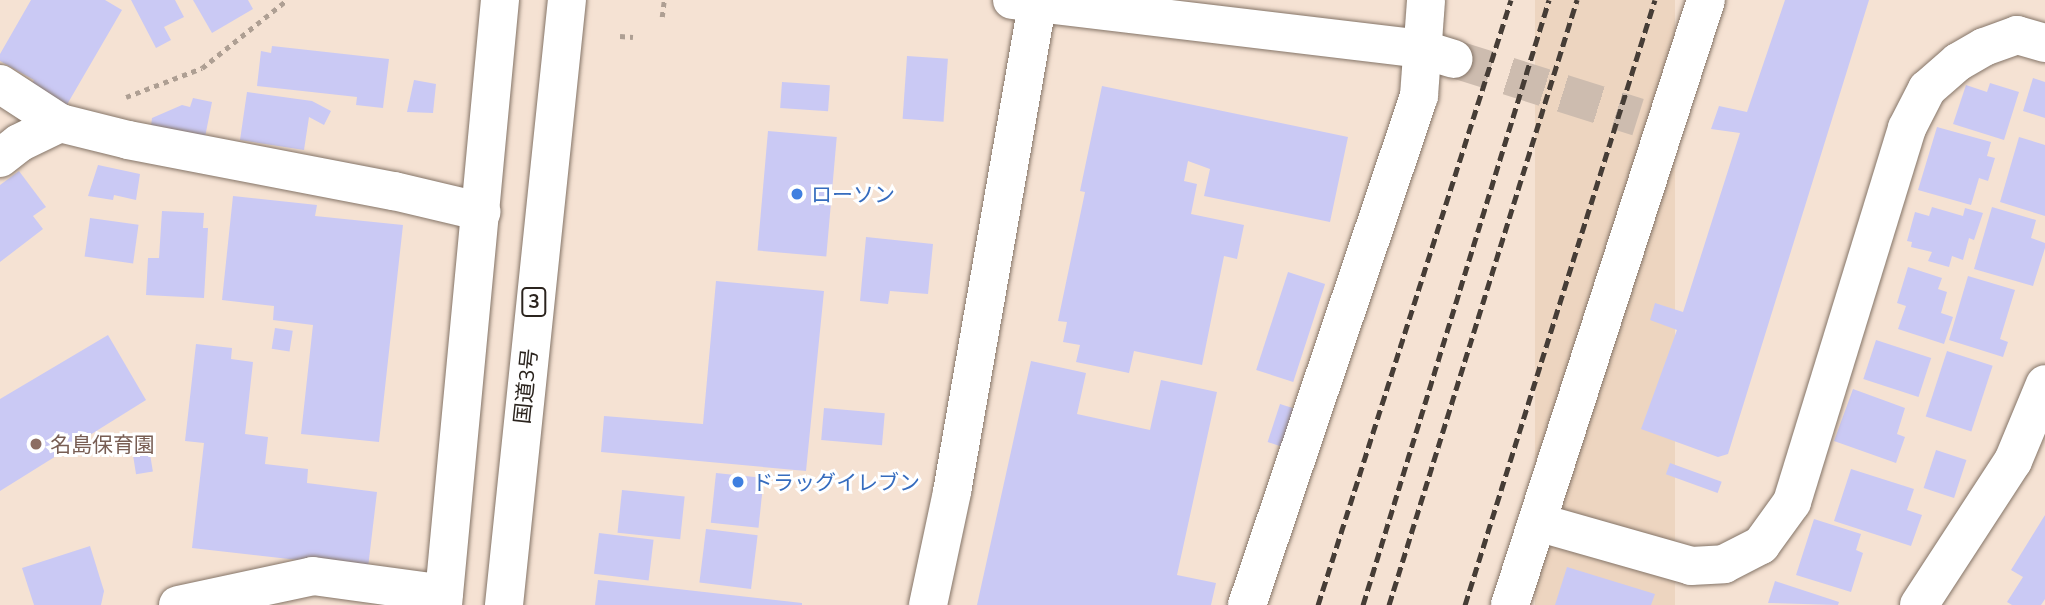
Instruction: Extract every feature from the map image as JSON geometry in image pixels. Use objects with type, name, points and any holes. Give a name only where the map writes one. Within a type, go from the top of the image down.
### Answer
[{"type":"main road","points":[[178,605],[313,576],[444,600],[500,0]]},
{"type":"main road","name":"国道3号","points":[[504,605],[567,0]]},
{"type":"main road","points":[[1247,605],[1419,96],[1438,54],[1426,0]]},
{"type":"main road","points":[[1510,605],[1537,522],[1651,122],[1706,0]]},
{"type":"main road","points":[[928,605],[952,492],[1028,1],[1438,54]]},
{"type":"main road","points":[[1537,522],[1690,566],[1724,564],[1761,545],[1792,502],[1907,128],[1927,89],[1958,62],[1984,47],[2017,35],[2045,43]]},
{"type":"main road","points":[[0,84],[60,123],[128,140],[394,191],[482,212]]},
{"type":"main road","points":[[0,158],[19,143],[60,123]]},
{"type":"main road","points":[[1922,604],[2013,461],[2045,384]]},
{"type":"path","points":[[125,98],[202,68],[287,0]]},
{"type":"path","points":[[662,18],[664,0]]},
{"type":"path","points":[[620,36],[633,37]]},
{"type":"shaded area","points":[[1535,0],[1675,0],[1675,605],[1535,605]]},
{"type":"building","points":[[31,0],[105,0],[122,10],[65,108],[30,87],[34,80],[0,61],[0,54]]},
{"type":"building","points":[[131,0],[175,0],[184,17],[164,27],[171,40],[156,48]]},
{"type":"building","points":[[193,0],[248,0],[253,9],[212,33]]},
{"type":"building","points":[[1785,0],[1869,0],[1728,454],[1718,457],[1641,429],[1677,330],[1650,320],[1655,303],[1683,312],[1740,133],[1711,129],[1719,106],[1747,112]]},
{"type":"building","points":[[272,46],[389,59],[383,108],[356,105],[357,97],[257,86],[261,51],[271,53]]},
{"type":"building","points":[[907,56],[948,59],[944,122],[903,119]]},
{"type":"building","points":[[2033,78],[2045,82],[2045,118],[2023,111]]},
{"type":"building","points":[[414,80],[436,84],[433,113],[407,112]]},
{"type":"building","points":[[782,82],[830,85],[828,111],[780,108]]},
{"type":"building","points":[[1990,83],[2019,92],[2004,140],[1953,124],[1966,85],[1987,92]]},
{"type":"building","points":[[1102,86],[1348,137],[1330,222],[1204,196],[1210,169],[1188,161],[1184,181],[1197,184],[1191,214],[1244,225],[1237,259],[1224,256],[1202,365],[1134,351],[1129,373],[1076,362],[1080,345],[1063,342],[1067,322],[1058,321],[1085,192],[1080,191]]},
{"type":"building","points":[[247,92],[312,101],[331,111],[324,125],[309,117],[304,150],[240,140]]},
{"type":"building","points":[[193,98],[212,102],[205,137],[151,126],[152,118],[182,105],[190,107]]},
{"type":"building","points":[[1937,127],[1991,142],[1987,156],[1995,158],[1988,181],[1979,178],[1971,205],[1918,190]]},
{"type":"building","name":"ローソン","points":[[768,131],[837,137],[826,257],[758,251]]},
{"type":"building","points":[[2019,137],[2045,145],[2045,216],[2000,202]]},
{"type":"building","points":[[98,165],[140,174],[136,200],[114,195],[113,200],[88,196]]},
{"type":"building","points":[[19,171],[46,207],[33,216],[43,229],[0,262],[0,185]]},
{"type":"building","points":[[233,196],[317,205],[315,216],[403,225],[379,442],[301,434],[313,325],[273,320],[274,306],[222,300]]},
{"type":"building","points":[[1932,207],[1963,216],[1965,208],[1983,213],[1974,240],[1969,238],[1963,260],[1952,256],[1949,267],[1928,261],[1932,252],[1911,247],[1912,242],[1907,241],[1915,212],[1929,216]]},
{"type":"building","points":[[1992,207],[2036,220],[2031,238],[2045,243],[2045,248],[2033,286],[1974,269]]},
{"type":"building","points":[[162,211],[204,213],[203,228],[208,228],[204,298],[146,295],[148,258],[159,258]]},
{"type":"building","points":[[90,218],[139,225],[133,263],[85,257]]},
{"type":"building","points":[[866,237],[933,244],[928,294],[890,291],[888,304],[860,301]]},
{"type":"building","points":[[1908,267],[1942,278],[1938,289],[1947,292],[1941,313],[1953,317],[1944,344],[1898,329],[1906,306],[1897,303]]},
{"type":"building","points":[[1288,272],[1325,284],[1293,382],[1256,370]]},
{"type":"building","points":[[1968,276],[2015,290],[2000,339],[2008,342],[2003,357],[1949,340]]},
{"type":"building","points":[[716,281],[824,291],[806,471],[601,452],[604,416],[703,424]]},
{"type":"building","points":[[275,328],[293,331],[289,352],[272,349]]},
{"type":"building","points":[[108,335],[146,400],[0,491],[0,399]]},
{"type":"building","points":[[1876,340],[1931,358],[1918,397],[1863,379]]},
{"type":"building","points":[[196,344],[232,348],[231,359],[253,362],[245,434],[268,437],[265,464],[308,469],[307,483],[377,492],[368,568],[192,548],[204,443],[185,441]]},
{"type":"building","points":[[1947,351],[1993,366],[1971,431],[1926,417]]},
{"type":"building","points":[[1031,361],[1086,373],[1077,414],[1150,430],[1161,380],[1217,392],[1177,575],[1216,583],[1211,605],[977,605]]},
{"type":"building","points":[[1853,389],[1905,408],[1897,434],[1905,437],[1896,463],[1834,441]]},
{"type":"building","points":[[1280,404],[1298,410],[1286,448],[1268,442]]},
{"type":"building","points":[[824,408],[885,413],[882,445],[821,440]]},
{"type":"building","points":[[148,441],[153,472],[136,474],[131,444]]},
{"type":"building","points":[[1936,450],[1966,460],[1954,498],[1924,488]]},
{"type":"building","points":[[1670,463],[1722,482],[1718,493],[1666,474]]},
{"type":"building","points":[[1851,469],[1914,489],[1907,510],[1922,515],[1911,546],[1834,521]]},
{"type":"building","points":[[716,473],[764,478],[759,528],[711,523]]},
{"type":"building","points":[[622,490],[685,497],[680,539],[618,533]]},
{"type":"building","points":[[2045,515],[2045,599],[2041,605],[2012,605],[2007,602],[2023,577],[2011,570]]},
{"type":"building","points":[[1814,519],[1861,534],[1856,550],[1863,553],[1851,592],[1796,575]]},
{"type":"building","points":[[706,529],[758,535],[751,589],[699,583]]},
{"type":"building","points":[[599,533],[654,540],[649,580],[594,574]]},
{"type":"building","points":[[90,546],[104,591],[101,605],[34,605],[22,568]]},
{"type":"building","points":[[1567,567],[1655,594],[1651,605],[1555,605]]},
{"type":"building","points":[[598,580],[802,603],[802,605],[595,605]]},
{"type":"building","points":[[1775,581],[1839,602],[1838,605],[1768,603]]},
{"type":"tunnel","points":[[1454,59],[1638,117]]},
{"type":"railway","points":[[1318,605],[1511,0]]},
{"type":"railway","points":[[1363,605],[1549,0]]},
{"type":"railway","points":[[1389,605],[1577,0]]},
{"type":"railway","points":[[1465,605],[1655,0]]},
{"type":"place","name":"ローソン","points":[[797,194]]},
{"type":"place","name":"名島保育園","points":[[36,444]]},
{"type":"place","name":"ドラッグイレブン","points":[[738,482]]}]
